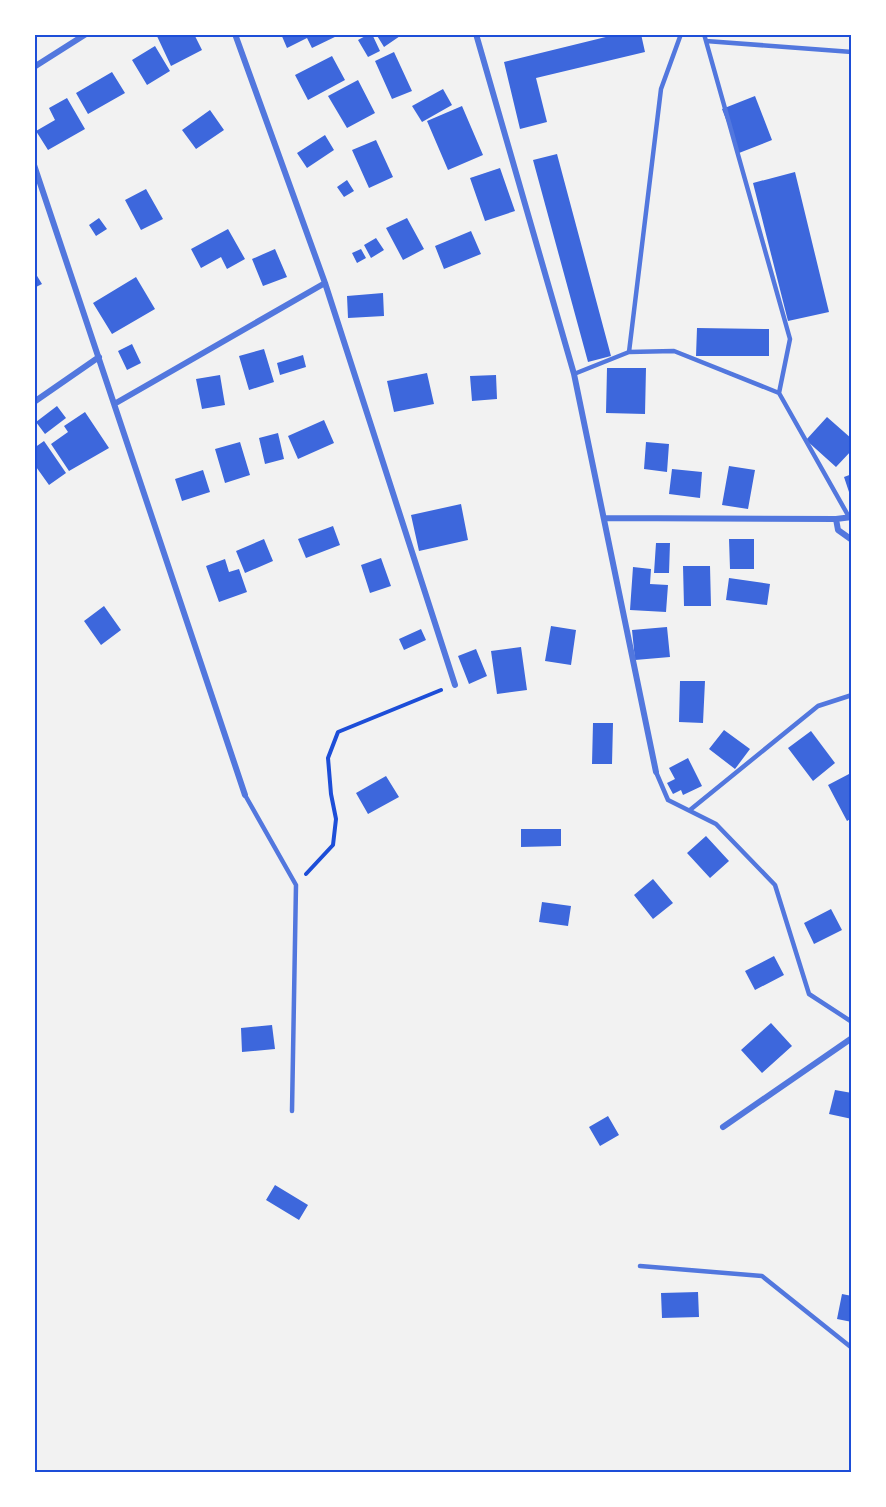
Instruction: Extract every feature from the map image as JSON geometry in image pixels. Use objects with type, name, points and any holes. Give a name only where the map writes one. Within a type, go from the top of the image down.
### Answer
[{"type":"street","points":[[34,67],[86,34]]},
{"type":"street","points":[[235,34],[325,284],[455,685]]},
{"type":"street","points":[[476,34],[574,374],[656,771]]},
{"type":"street","points":[[34,165],[116,403],[245,795]]},
{"type":"street","points":[[116,403],[325,284]]},
{"type":"street","points":[[34,402],[99,357]]},
{"type":"street","points":[[604,518],[836,519],[850,517]]},
{"type":"street","points":[[836,519],[838,530],[852,540]]},
{"type":"street","points":[[723,1127],[852,1038]]},
{"type":"lane","points":[[629,352],[661,89],[681,34]]},
{"type":"lane","points":[[704,34],[790,339],[779,393]]},
{"type":"lane","points":[[706,41],[852,52]]},
{"type":"lane","points":[[574,374],[629,352],[674,351],[779,393],[850,517]]},
{"type":"lane","points":[[690,810],[818,705],[852,695]]},
{"type":"lane","points":[[656,771],[668,800],[716,824],[775,885],[809,994],[852,1022]]},
{"type":"lane","points":[[245,795],[296,885],[292,1111]]},
{"type":"lane","points":[[640,1266],[762,1276],[852,1348]]},
{"type":"path","points":[[296,885],[333,846],[336,819],[328,758],[338,732],[455,685]]},
{"type":"building","points":[[156,34],[194,34],[202,50],[171,66]]},
{"type":"building","points":[[281,34],[341,34],[312,48],[307,38],[287,48]]},
{"type":"building","points":[[372,34],[380,51],[368,57],[358,40]]},
{"type":"building","points":[[376,34],[403,34],[384,47]]},
{"type":"building","points":[[618,34],[641,34],[645,52],[536,78],[547,122],[520,129],[504,62]]},
{"type":"building","points":[[155,46],[170,71],[147,85],[132,60]]},
{"type":"building","points":[[394,52],[412,91],[392,99],[375,61]]},
{"type":"building","points":[[332,56],[345,80],[308,100],[295,75]]},
{"type":"building","points":[[112,72],[125,93],[88,114],[76,93]]},
{"type":"building","points":[[358,80],[375,113],[347,128],[328,96]]},
{"type":"building","points":[[443,89],[452,105],[422,122],[412,106]]},
{"type":"building","points":[[755,96],[772,140],[739,153],[722,109]]},
{"type":"building","points":[[67,98],[85,129],[48,150],[36,131],[55,120],[49,108]]},
{"type":"building","points":[[462,106],[483,155],[448,170],[427,121]]},
{"type":"building","points":[[210,110],[224,130],[196,149],[182,130]]},
{"type":"building","points":[[325,135],[334,150],[307,168],[297,153]]},
{"type":"building","points":[[376,140],[393,177],[369,188],[352,150]]},
{"type":"building","points":[[557,154],[611,356],[588,362],[533,160]]},
{"type":"building","points":[[500,168],[515,211],[485,221],[470,178]]},
{"type":"building","points":[[795,172],[829,312],[788,321],[753,183]]},
{"type":"building","points":[[347,180],[354,191],[344,197],[337,187]]},
{"type":"building","points":[[146,189],[163,219],[141,230],[125,200]]},
{"type":"building","points":[[99,218],[107,229],[96,236],[89,225]]},
{"type":"building","points":[[407,218],[424,249],[403,260],[386,228]]},
{"type":"building","points":[[228,229],[245,259],[227,269],[221,257],[201,268],[191,249]]},
{"type":"building","points":[[471,231],[481,254],[444,269],[435,246]]},
{"type":"building","points":[[376,238],[384,250],[371,258],[364,245]]},
{"type":"building","points":[[275,249],[287,277],[263,286],[252,259]]},
{"type":"building","points":[[361,249],[366,258],[357,263],[352,253]]},
{"type":"building","points":[[34,271],[42,284],[34,288]]},
{"type":"building","points":[[136,277],[155,309],[112,334],[93,303]]},
{"type":"building","points":[[383,293],[384,316],[348,318],[347,296]]},
{"type":"building","points":[[697,328],[769,329],[769,356],[696,356]]},
{"type":"building","points":[[132,344],[141,363],[127,370],[118,351]]},
{"type":"building","points":[[264,349],[274,382],[249,390],[239,356]]},
{"type":"building","points":[[303,355],[306,367],[280,375],[277,363]]},
{"type":"building","points":[[607,368],[646,368],[645,414],[606,413]]},
{"type":"building","points":[[427,373],[434,404],[394,412],[387,381]]},
{"type":"building","points":[[220,375],[225,405],[202,409],[196,379]]},
{"type":"building","points":[[496,375],[497,399],[472,401],[470,376]]},
{"type":"building","points":[[57,406],[66,418],[45,434],[36,422]]},
{"type":"building","points":[[85,412],[109,448],[69,471],[51,444],[68,432],[64,426]]},
{"type":"building","points":[[827,417],[852,439],[852,450],[836,467],[806,440]]},
{"type":"building","points":[[324,420],[334,443],[298,459],[288,436]]},
{"type":"building","points":[[278,433],[284,459],[265,464],[259,438]]},
{"type":"building","points":[[44,441],[66,473],[49,485],[34,464],[34,448]]},
{"type":"building","points":[[240,442],[250,475],[225,483],[215,449]]},
{"type":"building","points":[[646,442],[669,444],[667,472],[644,469]]},
{"type":"building","points":[[729,466],[755,470],[748,509],[722,505]]},
{"type":"building","points":[[672,469],[702,472],[700,498],[669,494]]},
{"type":"building","points":[[203,470],[210,492],[182,501],[175,479]]},
{"type":"building","points":[[852,474],[852,498],[851,498],[844,477]]},
{"type":"building","points":[[461,504],[468,540],[419,551],[411,515]]},
{"type":"building","points":[[333,526],[340,545],[306,558],[298,539]]},
{"type":"building","points":[[264,539],[273,561],[245,573],[236,551]]},
{"type":"building","points":[[729,539],[754,539],[754,569],[730,569]]},
{"type":"building","points":[[656,543],[670,543],[669,573],[654,573]]},
{"type":"building","points":[[381,558],[391,586],[370,593],[361,565]]},
{"type":"building","points":[[225,559],[229,572],[239,569],[247,592],[219,602],[206,566]]},
{"type":"building","points":[[683,566],[710,566],[711,606],[684,606]]},
{"type":"building","points":[[633,567],[651,569],[650,584],[668,585],[666,612],[630,610]]},
{"type":"building","points":[[729,578],[770,584],[767,605],[726,600]]},
{"type":"building","points":[[104,606],[121,630],[101,645],[84,621]]},
{"type":"building","points":[[551,626],[576,630],[571,665],[545,661]]},
{"type":"building","points":[[667,627],[670,657],[635,660],[632,630]]},
{"type":"building","points":[[421,629],[426,640],[404,650],[399,639]]},
{"type":"building","points":[[521,647],[527,690],[497,694],[491,651]]},
{"type":"building","points":[[476,649],[487,676],[469,684],[458,656]]},
{"type":"building","points":[[680,681],[705,681],[703,723],[679,722]]},
{"type":"building","points":[[593,723],[613,723],[612,764],[592,764]]},
{"type":"building","points":[[724,730],[750,749],[735,769],[709,749]]},
{"type":"building","points":[[811,731],[835,763],[813,781],[788,748]]},
{"type":"building","points":[[688,758],[702,786],[683,795],[681,790],[673,794],[667,783],[675,779],[669,768]]},
{"type":"building","points":[[849,774],[852,778],[852,818],[847,821],[828,785]]},
{"type":"building","points":[[386,776],[399,797],[368,814],[356,793]]},
{"type":"building","points":[[521,829],[561,829],[561,846],[521,847]]},
{"type":"building","points":[[706,836],[729,861],[710,878],[687,853]]},
{"type":"building","points":[[653,879],[673,903],[653,919],[634,895]]},
{"type":"building","points":[[542,902],[571,906],[568,926],[539,922]]},
{"type":"building","points":[[831,909],[842,930],[814,944],[804,923]]},
{"type":"building","points":[[774,956],[784,975],[755,990],[745,971]]},
{"type":"building","points":[[771,1023],[792,1046],[762,1073],[741,1050]]},
{"type":"building","points":[[272,1025],[275,1049],[242,1052],[241,1028]]},
{"type":"building","points":[[835,1090],[852,1093],[852,1119],[829,1114]]},
{"type":"building","points":[[608,1116],[619,1135],[600,1146],[589,1127]]},
{"type":"building","points":[[275,1185],[308,1205],[299,1220],[266,1200]]},
{"type":"building","points":[[698,1292],[699,1317],[662,1318],[661,1293]]},
{"type":"building","points":[[842,1294],[852,1296],[852,1322],[837,1319]]}]
